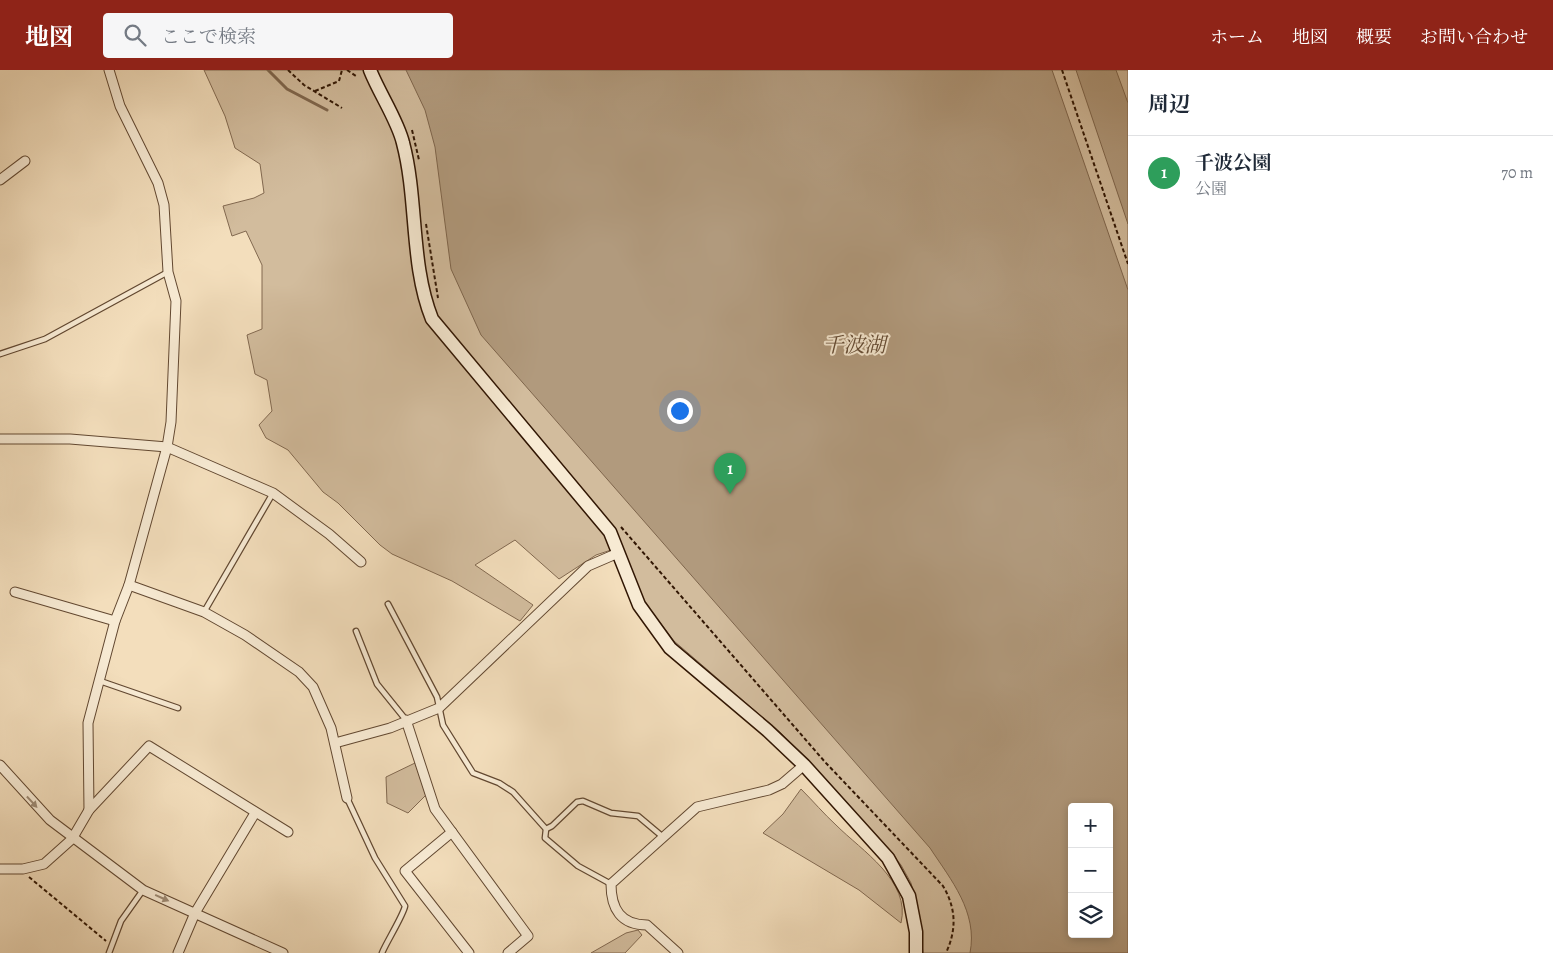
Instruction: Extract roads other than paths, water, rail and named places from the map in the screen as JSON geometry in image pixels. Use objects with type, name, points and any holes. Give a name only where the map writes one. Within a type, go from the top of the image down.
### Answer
[{"type":"street","points":[[88,810],[88,723],[115,621],[129,585],[167,447],[171,422],[176,301],[168,272],[164,205],[158,183],[120,106],[109,70]]},
{"type":"street","points":[[370,70],[403,143],[426,306],[432,319],[610,532],[639,605],[670,648],[767,730],[868,834],[900,877],[913,912],[916,953]]},
{"type":"street","points":[[0,180],[25,160]]},
{"type":"street","points":[[0,439],[70,439],[167,447],[273,493],[329,534],[361,562]]},
{"type":"street","points":[[334,743],[390,728],[439,708],[588,566],[618,553]]},
{"type":"street","points":[[129,585],[204,612],[245,635],[299,672],[313,687],[331,728],[347,798]]},
{"type":"street","points":[[15,592],[115,621]]},
{"type":"street","points":[[406,720],[435,809],[528,936],[508,953]]},
{"type":"street","points":[[0,869],[20,869],[44,864],[72,839],[88,810],[149,746],[288,832]]},
{"type":"street","points":[[0,765],[50,820],[72,839],[143,890],[283,953]]},
{"type":"street","points":[[678,953],[647,925],[635,925],[622,918],[613,902],[611,884],[697,808],[769,790],[782,784],[804,766]]},
{"type":"street","points":[[178,953],[195,913],[255,813]]},
{"type":"street","points":[[452,832],[405,871],[469,953]]},
{"type":"lane","points":[[0,354],[46,339],[168,272]]},
{"type":"lane","points":[[204,612],[273,493]]},
{"type":"lane","points":[[388,604],[437,697],[443,725],[473,773],[499,783],[513,792],[546,829],[545,838],[578,866],[611,884]]},
{"type":"lane","points":[[356,631],[377,684],[406,720]]},
{"type":"lane","points":[[100,681],[178,708]]},
{"type":"lane","points":[[347,798],[375,858],[405,906],[404,912],[394,926],[382,953]]},
{"type":"lane","points":[[546,829],[552,826],[577,802],[583,801],[611,812],[638,816],[664,838]]},
{"type":"lane","points":[[110,953],[121,921],[143,890]]},
{"type":"water","name":"千波湖","points":[[406,70],[1052,70],[1128,290],[1128,953],[970,953],[970,924],[966,910],[954,884],[930,848],[481,335],[451,269],[435,147],[425,110]]},
{"type":"water","points":[[1076,70],[1116,70],[1128,103],[1128,224]]},
{"type":"waterway","points":[[268,70],[287,89],[327,110]]},
{"type":"place","name":"千波公園","points":[[730,494]]}]
